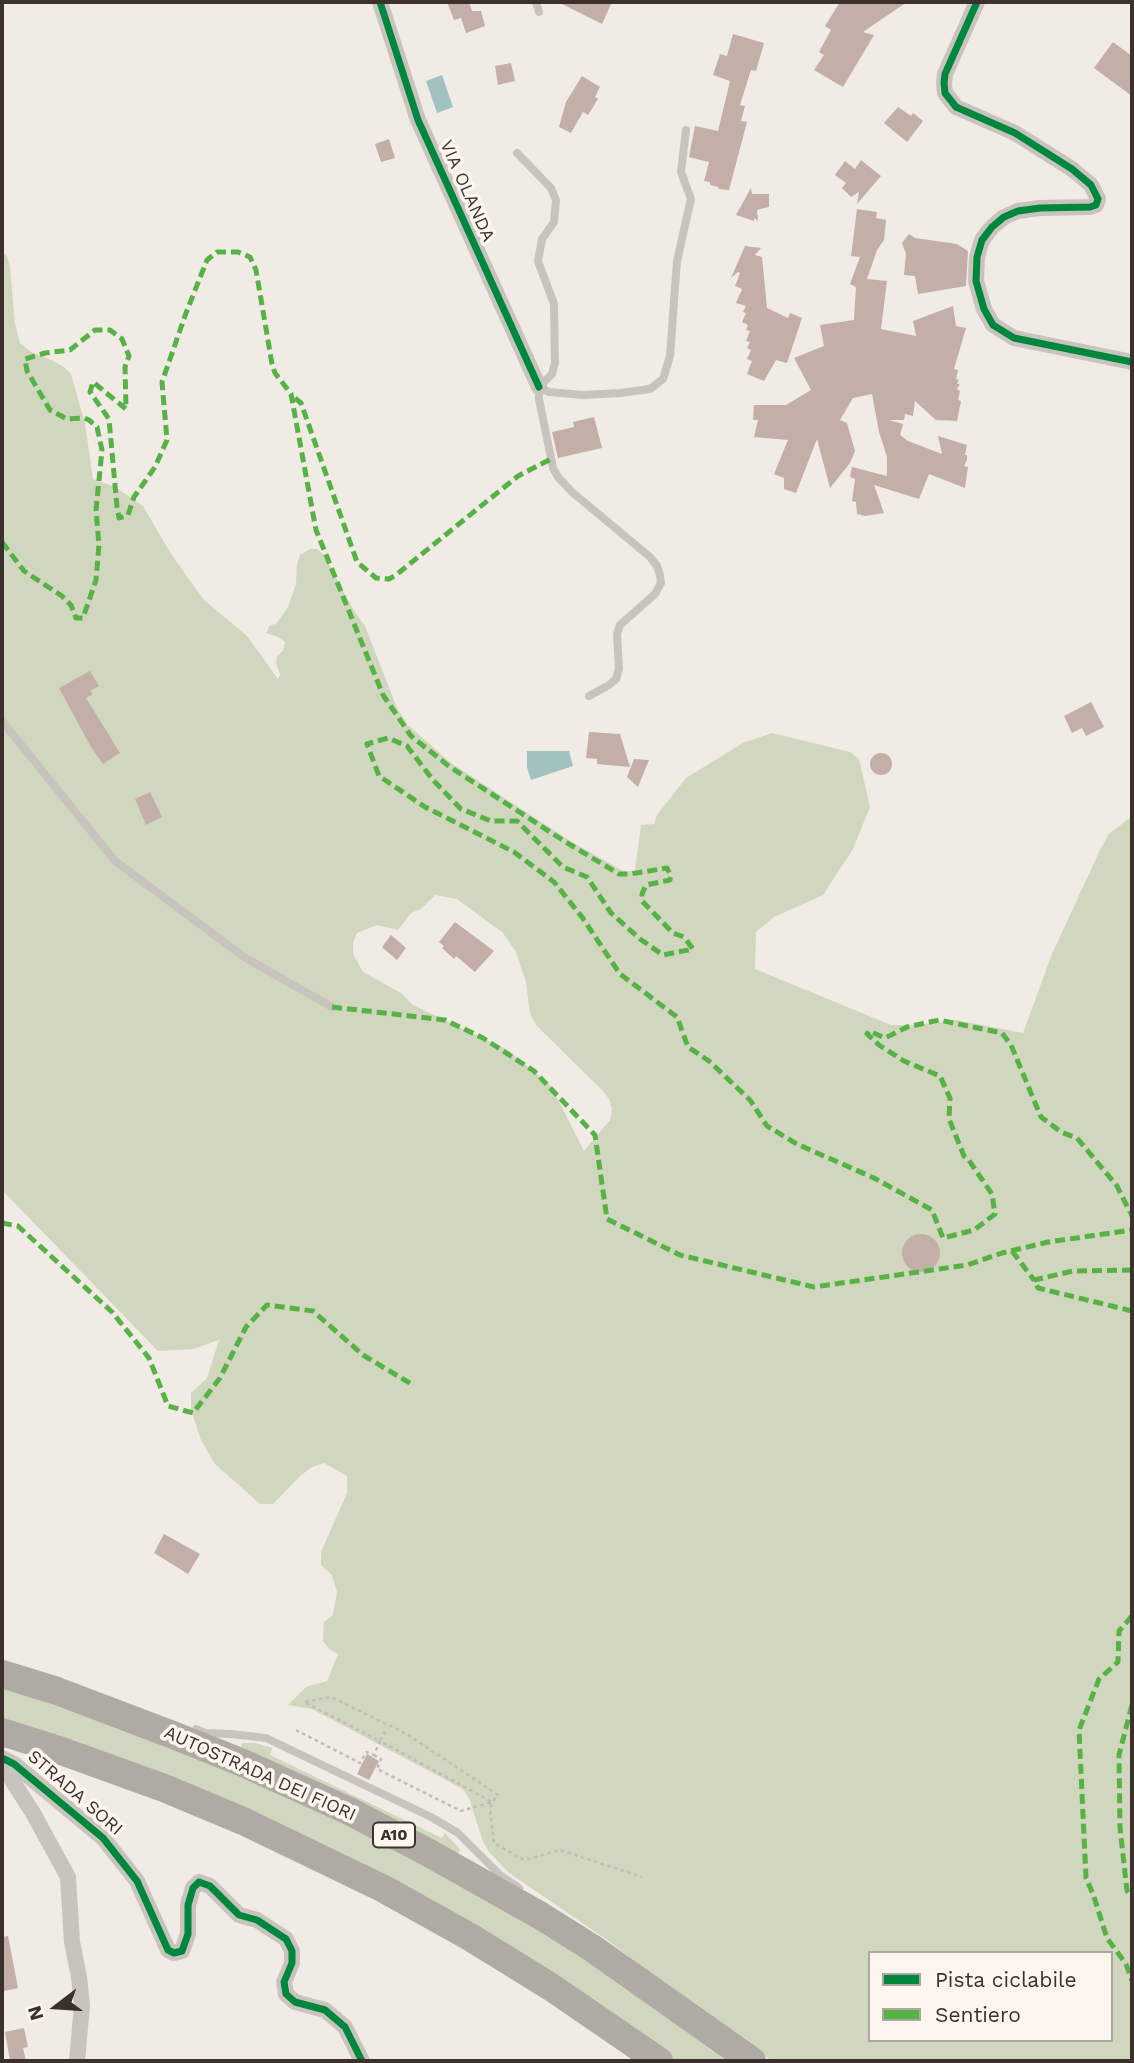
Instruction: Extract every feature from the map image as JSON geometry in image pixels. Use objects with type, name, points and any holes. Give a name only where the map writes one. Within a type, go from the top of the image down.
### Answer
[{"type":"highway","name":"AUTOSTRADA DEI FIORI","points":[[2,1674],[120,1714],[243,1763],[349,1811],[541,1916],[592,1948],[752,2061]]},
{"type":"highway","points":[[2,1732],[164,1788],[243,1821],[360,1877],[563,1995],[659,2061]]},
{"type":"street","name":"VIA OLANDA","points":[[380,2],[418,120],[539,387]]},
{"type":"street","points":[[977,2],[945,74],[945,93],[957,107],[1015,133],[1072,169],[1091,185],[1098,200],[1097,205],[1090,208],[1018,211],[998,221],[982,240],[977,257],[976,281],[984,309],[993,325],[1014,338],[1132,362]]},
{"type":"street","name":"STRADA SORI","points":[[2,1758],[14,1764],[103,1838],[137,1881],[169,1950],[182,1951],[188,1934],[188,1905],[193,1888],[199,1882],[210,1886],[239,1915],[257,1920],[286,1938],[292,1951],[292,1963],[285,1982],[286,1994],[295,2002],[325,2010],[345,2027],[362,2061]]},
{"type":"street","points":[[2,1769],[33,1813],[68,1877],[72,1942],[82,2005],[77,2061]]},
{"type":"lane","points":[[536,2],[539,12]]},
{"type":"lane","points":[[539,387],[549,392],[620,393],[650,389],[663,379],[670,356],[677,261],[691,199],[681,172],[686,130]]},
{"type":"lane","points":[[517,153],[551,188],[556,200],[554,222],[542,239],[538,261],[554,304],[555,363],[552,374],[539,387],[538,399],[553,468],[572,492],[650,557],[660,575],[661,583],[655,594],[620,625],[617,634],[619,669],[616,679],[589,696]]},
{"type":"lane","points":[[2,721],[115,861],[244,957],[332,1007]]},
{"type":"lane","points":[[120,1714],[149,1715]]},
{"type":"lane","points":[[186,1726],[205,1733],[266,1738],[430,1817],[457,1833],[500,1875],[528,1895]]},
{"type":"lane","points":[[543,1906],[592,1948]]},
{"type":"path","points":[[492,1802],[304,1702],[331,1697],[407,1734],[498,1795],[490,1809],[494,1843],[524,1860],[560,1850],[642,1877]]},
{"type":"path","points":[[296,1730],[360,1763],[366,1752],[374,1755],[381,1759],[377,1769],[461,1811],[492,1802]]},
{"type":"path","points":[[374,1755],[386,1730]]},
{"type":"green space","points":[[2,251],[7,256],[10,267],[15,324],[20,343],[31,352],[64,367],[71,374],[85,424],[93,479],[115,487],[143,506],[171,554],[204,600],[247,636],[278,679],[280,675],[277,656],[283,651],[285,642],[266,633],[270,625],[276,624],[288,607],[296,584],[300,555],[310,549],[317,549],[324,555],[365,626],[397,708],[408,725],[451,763],[572,842],[625,872],[635,870],[641,825],[654,824],[657,815],[686,778],[743,743],[772,733],[850,752],[859,759],[870,807],[853,849],[823,895],[774,917],[756,932],[755,969],[891,1025],[956,1020],[1023,1033],[1052,954],[1100,850],[1109,834],[1132,816],[1132,2061],[772,2061],[703,2013],[610,1942],[508,1872],[483,1842],[469,1798],[463,1789],[312,1709],[288,1705],[306,1687],[327,1681],[338,1654],[329,1649],[323,1641],[324,1622],[333,1615],[337,1592],[332,1575],[321,1565],[321,1552],[347,1493],[347,1476],[324,1463],[312,1467],[300,1476],[273,1504],[260,1504],[214,1463],[201,1440],[191,1410],[191,1393],[207,1378],[219,1340],[193,1349],[158,1351],[2,1190]],"holes":[[[435,895],[457,899],[503,933],[516,952],[526,982],[530,1014],[537,1026],[609,1099],[612,1109],[610,1120],[584,1151],[551,1086],[508,1050],[413,1005],[401,993],[363,972],[353,954],[357,933],[377,925],[398,930],[411,913],[421,909]]]},
{"type":"green space","points":[[2,1684],[254,1780],[403,1852],[551,1936],[734,2061],[675,2061],[591,2001],[2,1721]]},
{"type":"green space","points":[[256,1743],[272,1748],[270,1755],[442,1838],[445,1833],[460,1851],[457,1854],[242,1750],[241,1744]]},
{"type":"water","points":[[442,75],[453,107],[437,113],[426,81]]},
{"type":"water","points":[[527,751],[569,751],[573,766],[531,780],[527,767]]},
{"type":"building","points":[[447,2],[469,2],[472,11],[481,11],[485,26],[466,33],[461,18],[454,20]]},
{"type":"building","points":[[558,2],[612,2],[602,24]]},
{"type":"building","points":[[840,2],[907,2],[863,32],[874,35],[843,87],[814,70],[824,55],[819,52],[831,30],[825,26]]},
{"type":"building","points":[[733,34],[764,43],[756,71],[751,70],[740,105],[745,106],[741,121],[747,122],[729,190],[719,189],[704,181],[709,162],[689,157],[695,126],[718,131],[730,81],[713,75],[720,54],[727,56]]},
{"type":"building","points":[[1113,42],[1132,56],[1132,96],[1094,68]]},
{"type":"building","points":[[511,63],[515,81],[498,85],[495,66]]},
{"type":"building","points":[[582,76],[600,87],[595,97],[598,99],[588,115],[583,112],[571,133],[559,127],[566,102]]},
{"type":"building","points":[[898,107],[923,121],[907,142],[884,123]]},
{"type":"building","points":[[389,139],[395,158],[381,162],[375,144]]},
{"type":"building","points":[[861,160],[881,176],[857,204],[859,192],[851,197],[842,188],[846,183],[835,175],[845,161],[855,169]]},
{"type":"building","points":[[751,188],[752,194],[769,194],[769,207],[757,210],[758,221],[736,215]]},
{"type":"building","points":[[857,209],[877,212],[876,218],[886,220],[884,240],[877,250],[867,279],[887,281],[881,329],[916,336],[913,321],[953,306],[956,326],[966,328],[954,369],[958,370],[958,400],[961,401],[957,421],[936,420],[915,401],[913,416],[905,414],[904,420],[889,420],[903,424],[900,435],[908,441],[942,454],[938,436],[967,445],[965,488],[929,474],[919,499],[874,485],[884,513],[865,516],[857,514],[856,502],[852,501],[855,479],[850,477],[852,467],[887,476],[887,457],[872,394],[853,398],[840,420],[847,423],[855,451],[850,463],[830,488],[817,439],[796,493],[784,489],[784,478],[774,474],[788,440],[754,437],[758,420],[753,420],[754,405],[786,405],[811,390],[794,358],[824,346],[820,325],[854,320],[856,287],[850,284],[860,257],[851,256]]},
{"type":"building","points":[[909,234],[915,238],[957,244],[968,251],[966,286],[918,294],[915,276],[904,275],[906,254],[902,243]]},
{"type":"building","points":[[745,246],[761,248],[755,255],[762,257],[767,308],[788,318],[790,313],[802,318],[787,363],[776,360],[764,381],[747,374],[752,361],[747,359],[751,350],[747,348],[750,342],[746,341],[750,331],[746,330],[748,325],[742,322],[746,306],[736,303],[742,289],[735,286],[740,273],[731,278]]},
{"type":"building","points":[[594,417],[602,448],[558,458],[552,432],[574,427],[573,422]]},
{"type":"building","points":[[90,671],[99,686],[90,691],[93,694],[86,698],[120,753],[103,764],[59,688]]},
{"type":"building","points":[[1091,702],[1104,727],[1086,736],[1082,728],[1072,733],[1064,716]]},
{"type":"building","points":[[589,732],[620,734],[630,767],[597,764],[597,759],[586,758]]},
{"type":"building","points":[[881,753],[889,756],[892,764],[889,772],[881,775],[873,772],[870,764],[873,756]]},
{"type":"building","points":[[634,759],[649,760],[638,787],[627,777]]},
{"type":"building","points":[[150,792],[162,817],[146,825],[135,799]]},
{"type":"building","points":[[455,922],[494,951],[475,972],[456,956],[454,959],[439,942]]},
{"type":"building","points":[[391,935],[406,948],[397,960],[382,947]]},
{"type":"building","points":[[921,1234],[934,1240],[940,1253],[934,1266],[921,1272],[908,1266],[902,1253],[908,1240]]},
{"type":"building","points":[[164,1534],[200,1554],[188,1574],[154,1553]]},
{"type":"building","points":[[367,1754],[379,1761],[369,1780],[357,1774]]},
{"type":"building","points":[[8,1936],[18,1988],[4,1991],[2,1937]]},
{"type":"building","points":[[24,2028],[28,2047],[23,2048],[26,2061],[10,2061],[5,2032]]},
{"type":"marked path","points":[[2,542],[24,571],[62,596],[71,605],[76,618],[83,618],[96,580],[99,545],[96,510],[102,450],[97,427],[84,418],[67,419],[50,410],[27,371],[25,359],[70,350],[95,330],[110,330],[122,339],[129,356],[125,367],[126,409],[93,382],[90,392],[109,419],[119,518],[128,515],[134,497],[155,467],[167,440],[162,382],[207,260],[217,252],[238,252],[250,257],[256,270],[272,364],[275,373],[291,394],[316,530],[383,695],[411,736],[450,767],[564,841],[619,874],[667,868],[670,880],[646,885],[642,901],[673,933],[684,937],[693,949],[663,955],[640,939],[611,913],[587,877],[563,867],[517,821],[491,821],[461,809],[433,780],[407,746],[388,738],[367,744],[379,776],[425,807],[514,852],[554,882],[582,917],[620,974],[677,1017],[688,1047],[709,1061],[750,1100],[767,1126],[797,1144],[874,1178],[932,1210],[943,1238],[974,1230],[995,1214],[992,1194],[964,1156],[949,1119],[950,1098],[940,1076],[904,1061],[879,1045],[867,1034],[869,1031],[885,1038],[907,1027],[939,1020],[1002,1033],[1011,1045],[1041,1117],[1061,1132],[1077,1138],[1117,1186],[1132,1216]]},
{"type":"marked path","points":[[295,398],[301,403],[357,562],[376,578],[389,579],[396,575],[518,476],[551,459]]},
{"type":"marked path","points":[[332,1007],[445,1020],[483,1038],[534,1071],[595,1135],[607,1219],[680,1255],[814,1287],[967,1265],[1048,1242],[1132,1230]]},
{"type":"marked path","points":[[2,1223],[18,1226],[112,1312],[149,1358],[168,1406],[193,1413],[220,1378],[246,1327],[267,1305],[313,1311],[363,1355],[413,1385]]},
{"type":"marked path","points":[[1012,1251],[1034,1280]]},
{"type":"marked path","points":[[1132,1270],[1073,1271],[1034,1280],[1038,1288],[1132,1311]]},
{"type":"marked path","points":[[1132,1616],[1119,1631],[1118,1662],[1099,1679],[1079,1730],[1086,1878],[1107,1938],[1126,1964],[1132,1981]]},
{"type":"marked path","points":[[1132,1705],[1119,1755],[1120,1828],[1127,1891],[1132,1897]]},
{"type":"cycle path","points":[[380,2],[418,120],[539,387]]},
{"type":"cycle path","points":[[977,2],[945,74],[945,93],[956,107],[1015,133],[1072,169],[1091,185],[1098,199],[1096,205],[1090,207],[1018,211],[1004,217],[992,227],[982,240],[977,257],[976,281],[984,309],[993,325],[1014,338],[1132,362]]},
{"type":"cycle path","points":[[2,1758],[14,1764],[103,1838],[137,1881],[168,1950],[174,1953],[182,1951],[188,1934],[188,1905],[193,1888],[199,1882],[210,1886],[239,1915],[257,1920],[286,1939],[292,1951],[292,1963],[284,1982],[286,1994],[295,2002],[325,2010],[345,2027],[362,2061]]}]
